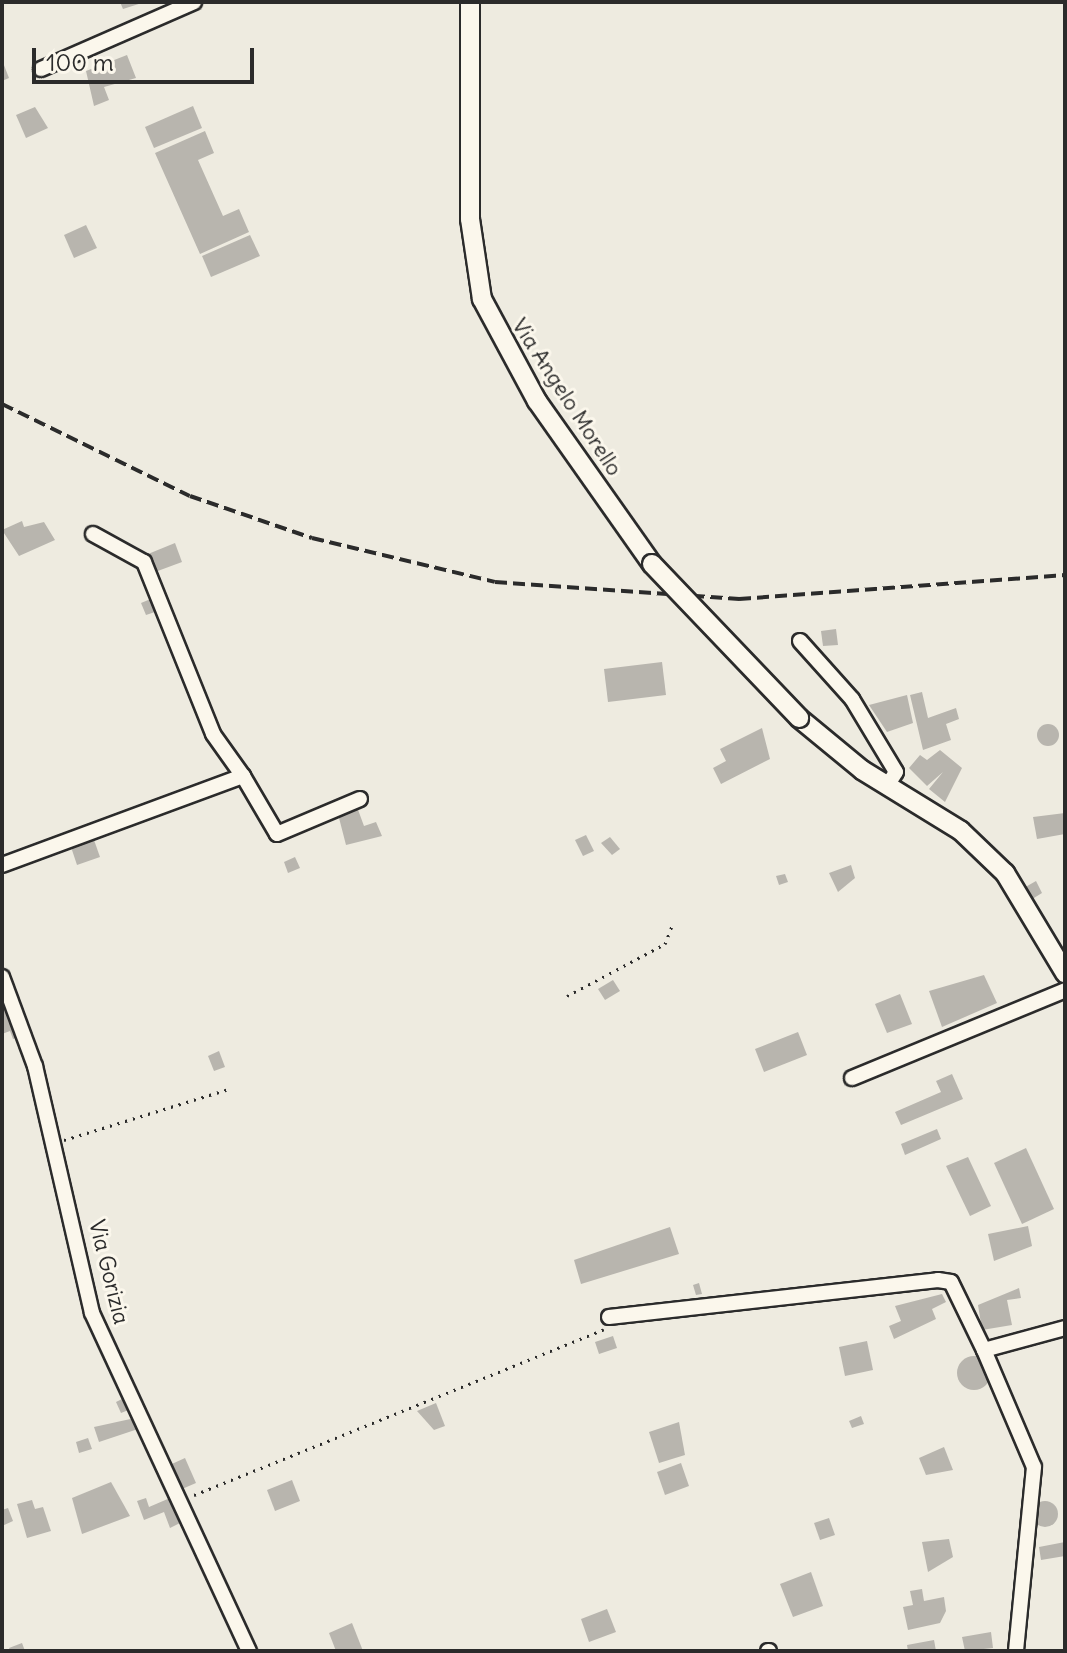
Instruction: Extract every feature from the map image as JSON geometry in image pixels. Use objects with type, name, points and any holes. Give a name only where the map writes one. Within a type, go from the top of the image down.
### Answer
[{"type":"street","name":"Via Angelo Morello","points":[[470,2],[470,219],[482,299],[529,390],[652,564],[799,718],[887,786]]},
{"type":"street","points":[[41,69],[186,4]]},
{"type":"street","points":[[93,534],[144,562],[213,734],[243,776],[277,834],[360,799]]},
{"type":"street","points":[[800,641],[852,699],[896,772],[887,786],[961,831],[1005,873],[1065,973]]},
{"type":"street","points":[[2,865],[243,776]]},
{"type":"street","name":"Via Gorizia","points":[[2,977],[6,1001],[53,1143],[92,1313],[176,1503],[249,1651]]},
{"type":"street","points":[[852,1078],[1065,990]]},
{"type":"street","points":[[609,1317],[938,1280],[951,1282],[1034,1467],[1016,1651]]},
{"type":"street","points":[[984,1350],[1065,1328]]},
{"type":"path","points":[[567,996],[665,944],[672,926]]},
{"type":"path","points":[[53,1143],[226,1090]]},
{"type":"path","points":[[176,1503],[597,1337],[609,1317]]},
{"type":"building","points":[[120,2],[145,2],[123,9]]},
{"type":"building","points":[[127,55],[136,78],[104,87],[109,100],[94,106],[86,71]]},
{"type":"building","points":[[2,60],[9,78],[2,81]]},
{"type":"building","points":[[193,106],[202,128],[154,148],[145,127]]},
{"type":"building","points":[[35,107],[48,128],[26,138],[16,115]]},
{"type":"building","points":[[205,131],[214,153],[198,160],[223,216],[239,209],[249,232],[200,254],[155,153]]},
{"type":"building","points":[[86,225],[97,248],[74,258],[64,235]]},
{"type":"building","points":[[250,235],[260,256],[211,277],[202,256]]},
{"type":"building","points":[[22,521],[24,527],[44,522],[55,540],[19,556],[2,530]]},
{"type":"building","points":[[175,543],[182,562],[155,572],[148,554]]},
{"type":"building","points":[[153,598],[158,611],[146,615],[141,603]]},
{"type":"building","points":[[836,629],[838,645],[823,646],[821,631]]},
{"type":"building","points":[[662,662],[666,695],[608,702],[604,669]]},
{"type":"building","points":[[922,692],[928,718],[956,708],[959,719],[946,724],[951,740],[923,750],[910,695]]},
{"type":"building","points":[[907,695],[913,723],[887,732],[869,705]]},
{"type":"building","points":[[1048,724],[1056,727],[1059,735],[1056,743],[1048,746],[1040,743],[1037,735],[1040,727]]},
{"type":"building","points":[[762,728],[770,759],[721,784],[713,768],[726,761],[720,749]]},
{"type":"building","points":[[940,750],[962,768],[945,802],[929,789],[943,772],[927,786],[909,768],[920,755],[927,760]]},
{"type":"building","points":[[357,807],[364,826],[376,822],[382,836],[346,845],[338,814]]},
{"type":"building","points":[[1065,813],[1065,834],[1037,839],[1033,817]]},
{"type":"building","points":[[586,835],[594,851],[583,856],[575,840]]},
{"type":"building","points":[[610,837],[620,849],[612,855],[601,843]]},
{"type":"building","points":[[94,840],[100,857],[77,865],[71,847]]},
{"type":"building","points":[[295,857],[300,868],[288,873],[284,862]]},
{"type":"building","points":[[851,865],[855,878],[838,892],[829,873]]},
{"type":"building","points":[[785,874],[788,882],[779,885],[776,876]]},
{"type":"building","points":[[1036,881],[1042,893],[1029,901],[1022,889]]},
{"type":"building","points":[[984,975],[997,1003],[942,1027],[929,991]]},
{"type":"building","points":[[613,980],[620,991],[605,1000],[598,989]]},
{"type":"building","points":[[900,994],[912,1024],[887,1033],[875,1004]]},
{"type":"building","points":[[10,1003],[22,1036],[13,1039],[10,1031],[2,1034],[2,1005]]},
{"type":"building","points":[[798,1032],[807,1055],[764,1072],[755,1049]]},
{"type":"building","points":[[219,1051],[225,1067],[214,1071],[208,1056]]},
{"type":"building","points":[[952,1074],[963,1099],[901,1125],[895,1112],[941,1092],[936,1081]]},
{"type":"building","points":[[937,1129],[941,1139],[905,1155],[901,1144]]},
{"type":"building","points":[[1026,1148],[1054,1209],[1022,1224],[994,1163]]},
{"type":"building","points":[[968,1157],[991,1206],[970,1216],[946,1166]]},
{"type":"building","points":[[1028,1226],[1032,1246],[994,1261],[988,1234]]},
{"type":"building","points":[[670,1227],[679,1254],[581,1284],[574,1260]]},
{"type":"building","points":[[699,1283],[702,1294],[696,1295],[693,1285]]},
{"type":"building","points":[[1019,1288],[1021,1298],[1007,1300],[1012,1325],[982,1330],[978,1305]]},
{"type":"building","points":[[942,1294],[946,1302],[932,1309],[936,1319],[894,1339],[889,1326],[901,1321],[895,1306]]},
{"type":"building","points":[[613,1336],[617,1348],[599,1354],[595,1342]]},
{"type":"building","points":[[867,1341],[873,1370],[845,1376],[839,1347]]},
{"type":"building","points":[[974,1356],[986,1361],[991,1373],[986,1385],[974,1390],[962,1385],[957,1373],[962,1361]]},
{"type":"building","points":[[126,1397],[131,1409],[121,1413],[116,1402]]},
{"type":"building","points":[[436,1403],[445,1426],[434,1430],[417,1411]]},
{"type":"building","points":[[861,1416],[864,1424],[852,1428],[849,1421]]},
{"type":"building","points":[[135,1418],[138,1429],[99,1442],[94,1427]]},
{"type":"building","points":[[679,1422],[685,1455],[659,1463],[649,1432]]},
{"type":"building","points":[[88,1438],[92,1449],[79,1453],[76,1442]]},
{"type":"building","points":[[944,1447],[953,1470],[926,1475],[919,1458]]},
{"type":"building","points":[[185,1458],[196,1483],[175,1492],[163,1468]]},
{"type":"building","points":[[681,1463],[689,1486],[665,1495],[657,1472]]},
{"type":"building","points":[[292,1480],[300,1501],[275,1511],[267,1490]]},
{"type":"building","points":[[111,1482],[130,1516],[82,1534],[72,1498]]},
{"type":"building","points":[[146,1498],[149,1507],[170,1498],[180,1523],[170,1528],[164,1512],[144,1520],[137,1501]]},
{"type":"building","points":[[32,1500],[35,1509],[43,1507],[51,1531],[27,1538],[17,1504]]},
{"type":"building","points":[[1045,1501],[1054,1505],[1058,1514],[1054,1523],[1045,1527],[1036,1523],[1032,1514],[1036,1505]]},
{"type":"building","points":[[8,1508],[13,1521],[2,1526],[2,1510]]},
{"type":"building","points":[[829,1518],[835,1535],[820,1540],[814,1523]]},
{"type":"building","points":[[949,1539],[953,1557],[928,1572],[922,1542]]},
{"type":"building","points":[[1065,1542],[1065,1556],[1041,1560],[1039,1547]]},
{"type":"building","points":[[811,1572],[823,1606],[793,1617],[780,1584]]},
{"type":"building","points":[[922,1589],[924,1601],[944,1597],[946,1611],[940,1623],[908,1630],[903,1607],[913,1605],[910,1591]]},
{"type":"building","points":[[607,1609],[616,1632],[589,1642],[581,1619]]},
{"type":"building","points":[[352,1623],[363,1651],[336,1651],[329,1633]]},
{"type":"building","points":[[991,1632],[993,1648],[965,1651],[962,1637]]},
{"type":"building","points":[[934,1640],[936,1651],[908,1651],[907,1645]]},
{"type":"building","points":[[22,1643],[25,1651],[10,1651],[9,1648]]},
{"type":"railway","points":[[2,404],[190,496],[312,538],[495,582],[739,599],[1065,575]]}]
